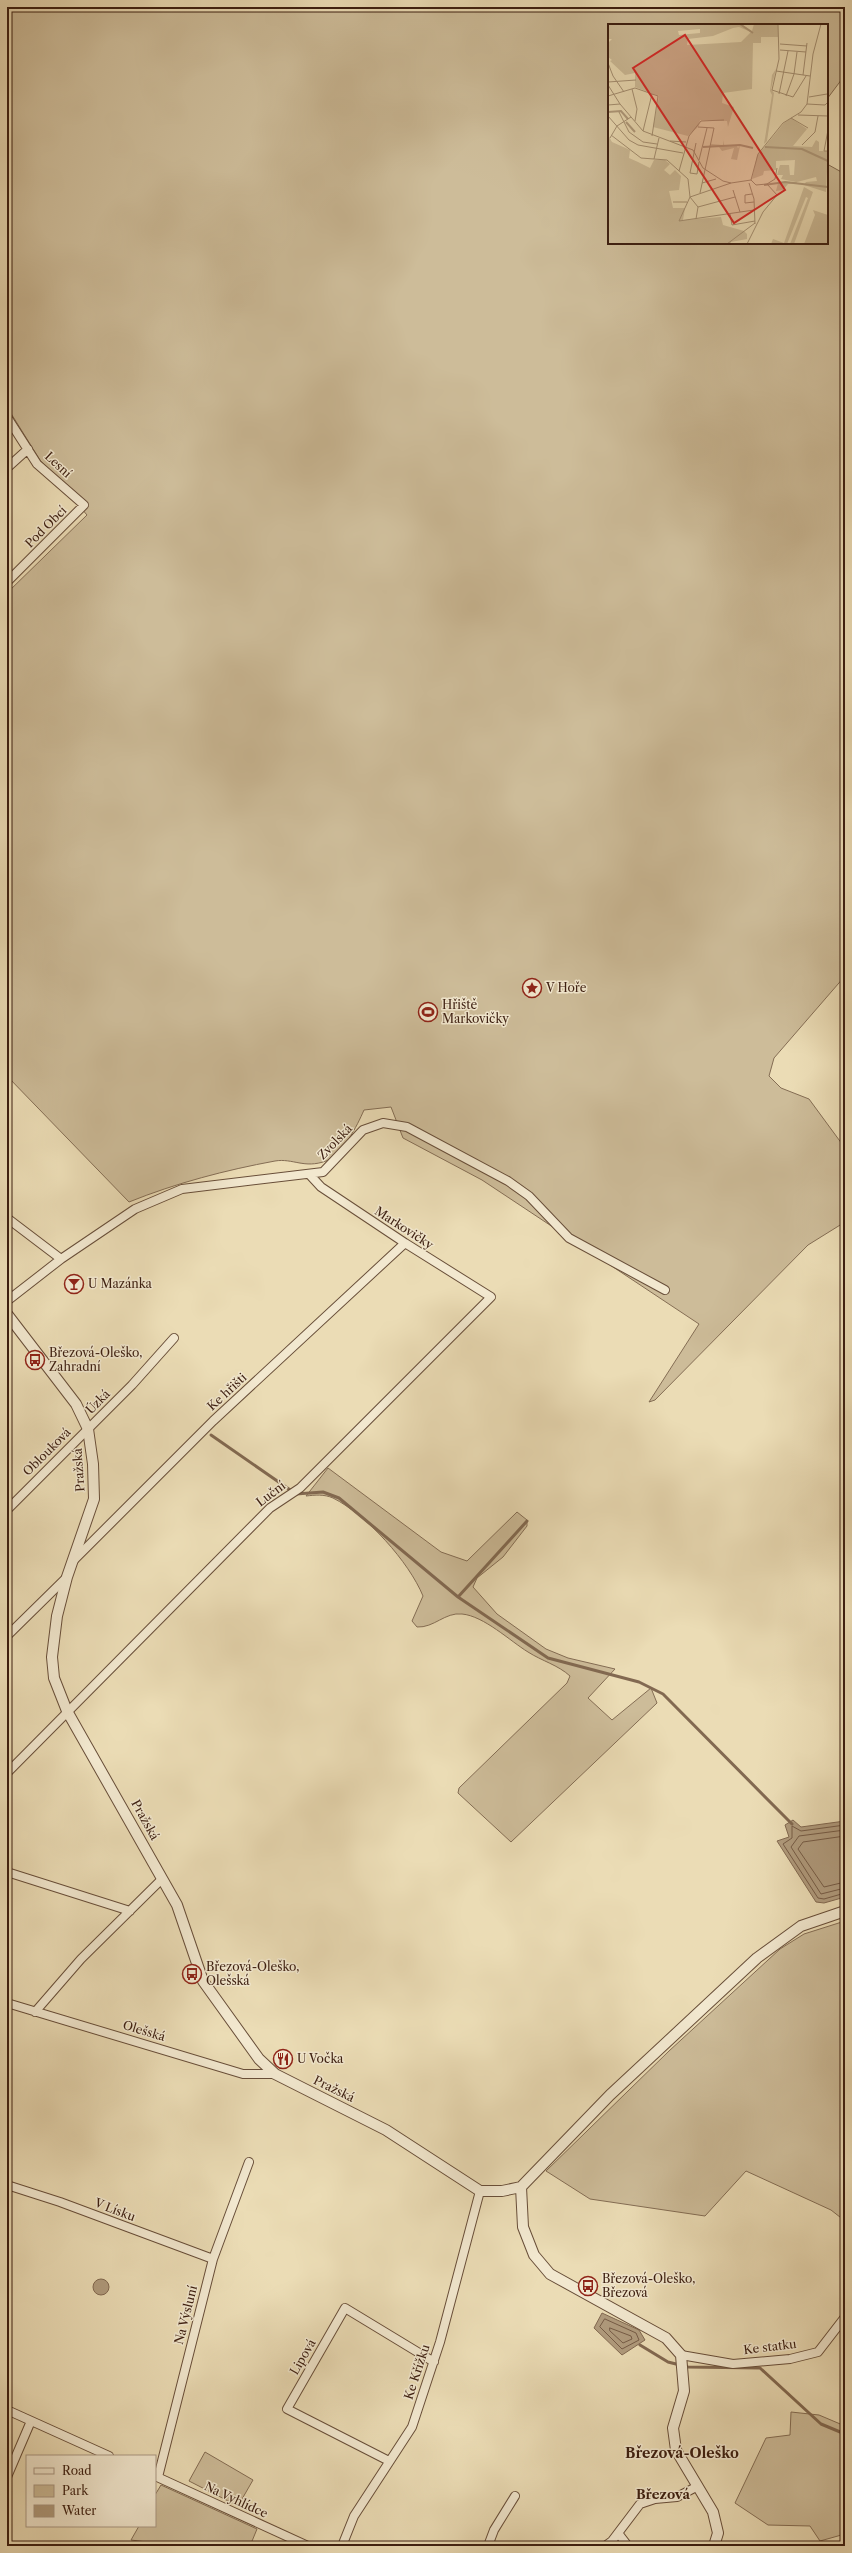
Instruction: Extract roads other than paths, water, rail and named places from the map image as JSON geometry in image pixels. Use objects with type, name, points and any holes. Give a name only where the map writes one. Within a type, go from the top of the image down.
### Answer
[{"type":"street","name":"Lesní","points":[[7,417],[37,464],[84,505]]},
{"type":"street","points":[[7,468],[28,449]]},
{"type":"street","name":"Pod Obcí","points":[[7,582],[84,505]]},
{"type":"street","name":"Zvolská","points":[[7,1301],[61,1259],[135,1209],[182,1189],[272,1176],[323,1172],[364,1130],[383,1123],[407,1127],[508,1181],[529,1196],[570,1238],[665,1290]]},
{"type":"street","name":"Markovičky","points":[[309,1174],[321,1187],[405,1243],[491,1297]]},
{"type":"street","points":[[7,1218],[61,1259]]},
{"type":"street","name":"Ke hřišti","points":[[71,1564],[213,1421],[405,1243]]},
{"type":"street","name":"Luční","points":[[7,1773],[270,1508],[300,1488],[491,1297]]},
{"type":"street","name":"Pražská","points":[[7,1314],[76,1404],[88,1429],[93,1464],[94,1499],[71,1564],[57,1616],[52,1657],[54,1678],[67,1711],[177,1905],[203,1981],[259,2059],[275,2074],[386,2130],[480,2191]]},
{"type":"street","name":"Úzká","points":[[88,1429],[132,1385],[174,1338]]},
{"type":"street","name":"Oblouková","points":[[7,1510],[88,1429]]},
{"type":"street","points":[[7,1636],[67,1577]]},
{"type":"street","points":[[7,1872],[130,1911]]},
{"type":"street","points":[[35,2012],[81,1959],[162,1879]]},
{"type":"street","points":[[480,2191],[502,2191],[521,2187],[610,2095],[757,1958],[801,1926],[845,1911]]},
{"type":"street","name":"Olešská","points":[[7,2004],[243,2074],[275,2074]]},
{"type":"street","name":"Na Výsluní","points":[[157,2477],[213,2260],[249,2162]]},
{"type":"street","name":"V Lísku","points":[[7,2185],[60,2202],[213,2260]]},
{"type":"street","points":[[521,2187],[522,2227],[534,2255],[550,2274],[666,2338],[681,2355],[684,2391],[673,2428],[676,2450],[713,2512],[718,2533],[714,2546]]},
{"type":"street","name":"Ke Křížku","points":[[342,2546],[354,2516],[412,2427],[434,2362],[480,2191]]},
{"type":"street","name":"Lipová","points":[[389,2461],[287,2409],[345,2308],[434,2362]]},
{"type":"street","name":"Ke statku","points":[[681,2355],[733,2364],[790,2359],[818,2352],[845,2317]]},
{"type":"street","points":[[7,2410],[108,2455]]},
{"type":"street","points":[[7,2477],[31,2421]]},
{"type":"street","name":"Na Vyhlídce","points":[[157,2477],[308,2546]]},
{"type":"street","points":[[605,2546],[618,2533],[640,2504],[655,2498],[677,2497],[698,2486]]},
{"type":"street","points":[[488,2546],[494,2530],[516,2496]]},
{"type":"street","points":[[618,2533],[628,2546]]},
{"type":"water","points":[[793,1820],[801,1827],[845,1821],[845,1897],[824,1903],[816,1902],[777,1841],[789,1837],[785,1825]]},
{"type":"water","points":[[101,2279],[107,2281],[109,2287],[107,2293],[101,2295],[95,2293],[93,2287],[95,2281]]},
{"type":"water","points":[[602,2313],[639,2330],[645,2340],[622,2355],[594,2328]]},
{"type":"waterway","points":[[211,1435],[296,1494],[323,1492],[339,1498],[458,1597],[548,1658],[639,1682],[663,1694],[792,1824]]},
{"type":"waterway","points":[[458,1597],[527,1521]]},
{"type":"waterway","points":[[640,2345],[668,2362],[688,2367],[760,2368],[821,2424],[845,2434]]},
{"type":"place","name":"V Hoře","points":[[532,988]]},
{"type":"place","name":"Hřiště Markovičky","points":[[428,1012]]},
{"type":"place","name":"U Mazánka","points":[[74,1284]]},
{"type":"place","name":"Březová-Oleško, Zahradní","points":[[35,1360]]},
{"type":"place","name":"Březová-Oleško, Olešská","points":[[192,1974]]},
{"type":"place","name":"U Vočka","points":[[283,2059]]},
{"type":"place","name":"Březová-Oleško, Březová","points":[[588,2286]]},
{"type":"district","name":"Březová-Oleško","points":[[682,2453]]},
{"type":"district","name":"Březová","points":[[663,2494]]}]
